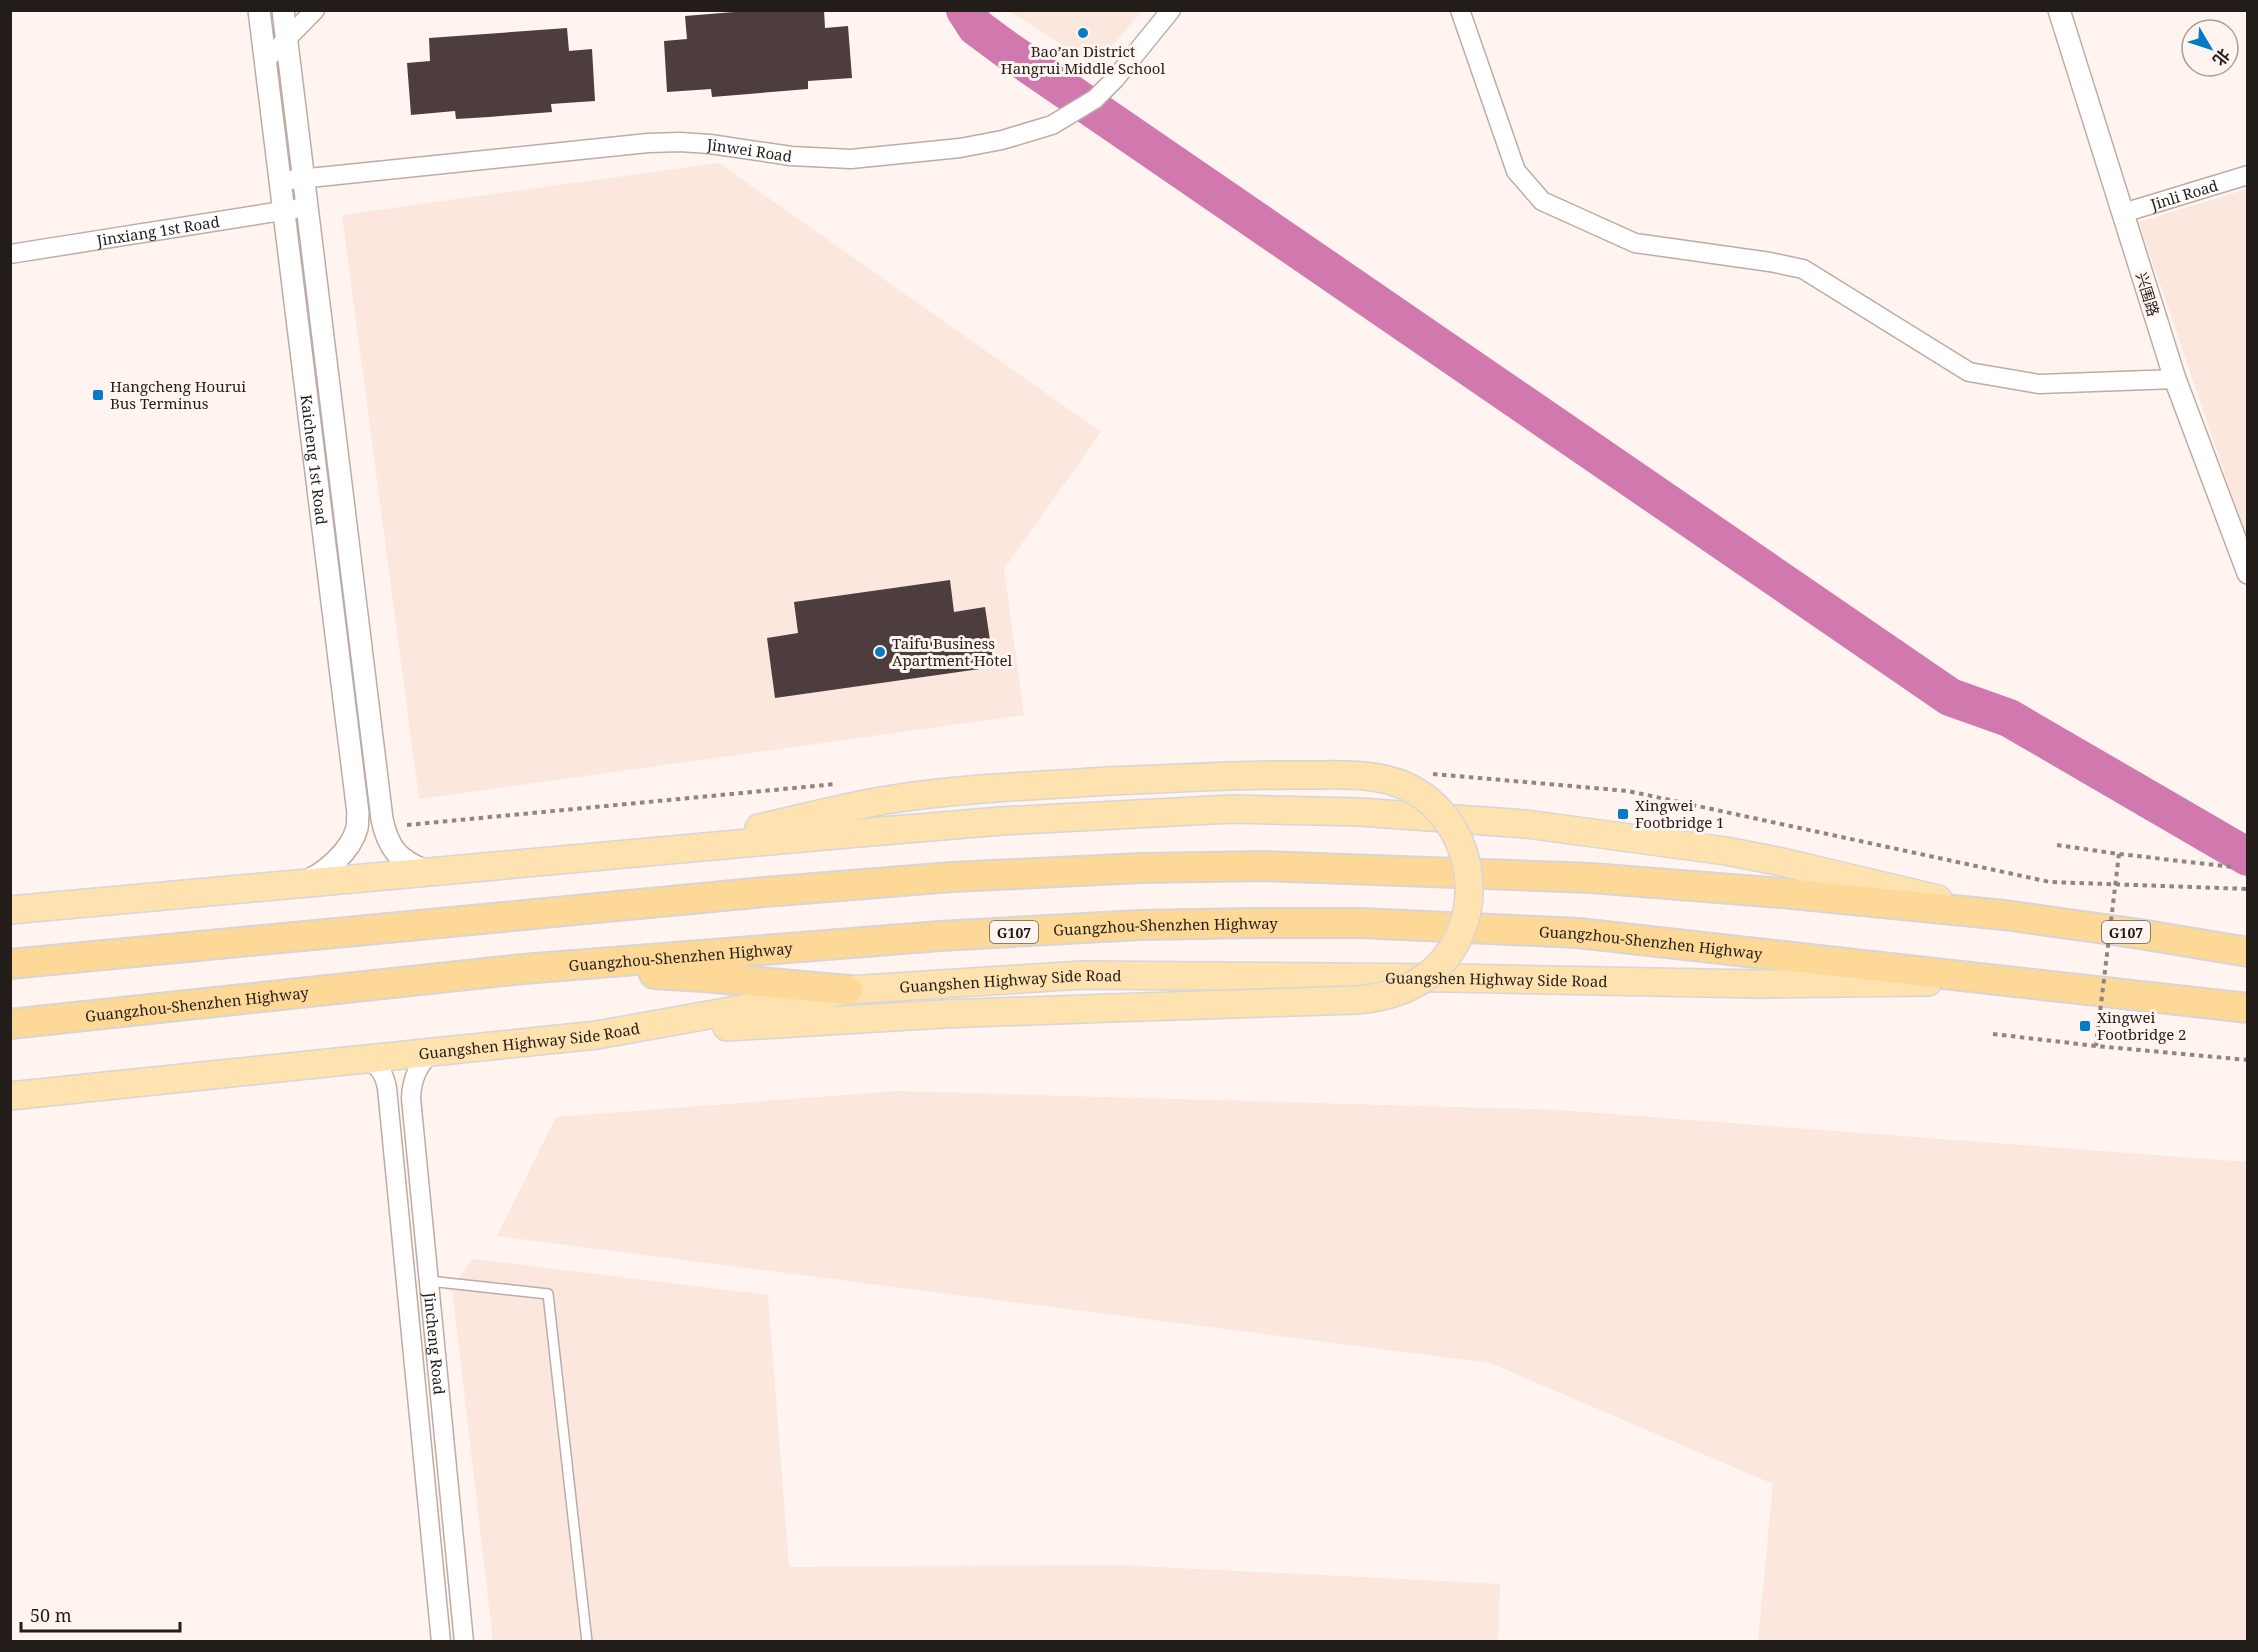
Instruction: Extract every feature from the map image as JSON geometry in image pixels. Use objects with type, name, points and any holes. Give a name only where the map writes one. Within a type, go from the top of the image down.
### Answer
[{"type":"highway","name":"G107","points":[[10,964],[777,891],[952,877],[1152,868],[1265,866],[1591,878],[1782,893],[2004,915],[2247,952]]},
{"type":"highway","name":"Guangzhou-Shenzhen Highway","points":[[10,1024],[523,969],[940,936],[1116,926],[1254,922],[1360,923],[1578,933],[2247,1008]]},
{"type":"highway","points":[[523,969],[704,977],[848,990]]},
{"type":"main road","points":[[597,1035],[889,1017],[1375,999],[1394,994],[1428,975],[1443,962],[1462,928],[1468,909],[1470,890],[1469,870],[1464,851],[1456,833],[1432,803],[1398,783],[1380,778],[1318,775],[1107,781],[895,798],[837,808],[784,823],[657,851]]},
{"type":"main road","points":[[10,910],[1013,820],[1232,809],[1360,812],[1526,824],[1726,851],[1782,862],[2004,915]]},
{"type":"main road","name":"Guangshen Highway Side Road","points":[[10,1096],[597,1035],[848,990],[1082,975],[1440,977],[1757,984],[2018,981]]},
{"type":"street","name":"Kaicheng 1st Road","points":[[259,10],[358,813],[357,828],[351,841],[342,852],[323,871],[312,879],[300,883]]},
{"type":"street","name":"Kaicheng 1st Road","points":[[283,10],[382,819],[385,834],[392,848],[412,865],[426,871]]},
{"type":"street","points":[[265,61],[315,10]]},
{"type":"street","name":"Jinwei Road","points":[[280,181],[648,143],[710,144],[791,156],[851,159],[960,148],[1002,140],[1052,125],[1095,99],[1115,79],[1171,10]]},
{"type":"street","points":[[1460,10],[1516,171],[1542,201],[1635,243],[1770,262],[1803,269],[1969,372],[2039,384],[2175,379]]},
{"type":"street","name":"兴围路","points":[[2059,10],[2175,379],[2247,573]]},
{"type":"street","name":"Jinli Road","points":[[2123,213],[2247,175]]},
{"type":"street","name":"Jinxiang 1st Road","points":[[10,254],[307,207]]},
{"type":"street","name":"Jincheng Road","points":[[430,1052],[415,1073],[411,1085],[411,1098],[464,1641]]},
{"type":"street","name":"Jincheng Road","points":[[364,1058],[378,1066],[387,1088],[441,1641]]},
{"type":"lane","points":[[429,1281],[548,1294],[587,1641]]},
{"type":"path","points":[[2057,845],[2233,867]]},
{"type":"path","points":[[2096,1046],[2119,854]]},
{"type":"path","points":[[1993,1034],[2247,1060]]},
{"type":"shaded area","name":"Bao’an District Hangrui Middle School","points":[[1009,11],[1142,11],[1095,66]]},
{"type":"shaded area","points":[[719,163],[1101,432],[1004,569],[1024,715],[419,799],[342,215]]},
{"type":"shaded area","points":[[2248,189],[2247,539],[2139,222]]},
{"type":"shaded area","points":[[898,1091],[1557,1110],[2247,1162],[2247,1641],[1758,1641],[1773,1484],[1490,1363],[497,1236],[556,1117]]},
{"type":"shaded area","points":[[473,1259],[768,1295],[789,1567],[1117,1565],[1500,1584],[1498,1641],[493,1641],[452,1288]]},
{"type":"building","points":[[758,10],[824,10],[825,28],[848,26],[852,78],[808,81],[808,89],[712,97],[711,89],[667,92],[664,41],[687,39],[685,16]]},
{"type":"building","points":[[567,28],[569,51],[592,49],[595,101],[551,104],[552,112],[489,117],[456,119],[455,111],[411,115],[407,63],[430,61],[429,38]]},
{"type":"building","name":"Taifu Business Apartment Hotel","points":[[950,580],[954,612],[985,607],[994,667],[775,698],[767,638],[798,633],[794,602]]},
{"type":"waterway","points":[[965,10],[976,27],[1003,47],[1950,697],[2009,718],[2248,857]]},
{"type":"place","name":"Bao’an District Hangrui Middle School","points":[[1083,33]]},
{"type":"place","name":"Hangcheng Hourui Bus Terminus","points":[[98,395]]},
{"type":"place","name":"Taifu Business Apartment Hotel","points":[[880,652]]},
{"type":"place","name":"Xingwei Footbridge 1","points":[[1623,814]]},
{"type":"place","name":"Xingwei Footbridge 2","points":[[2085,1026]]}]
